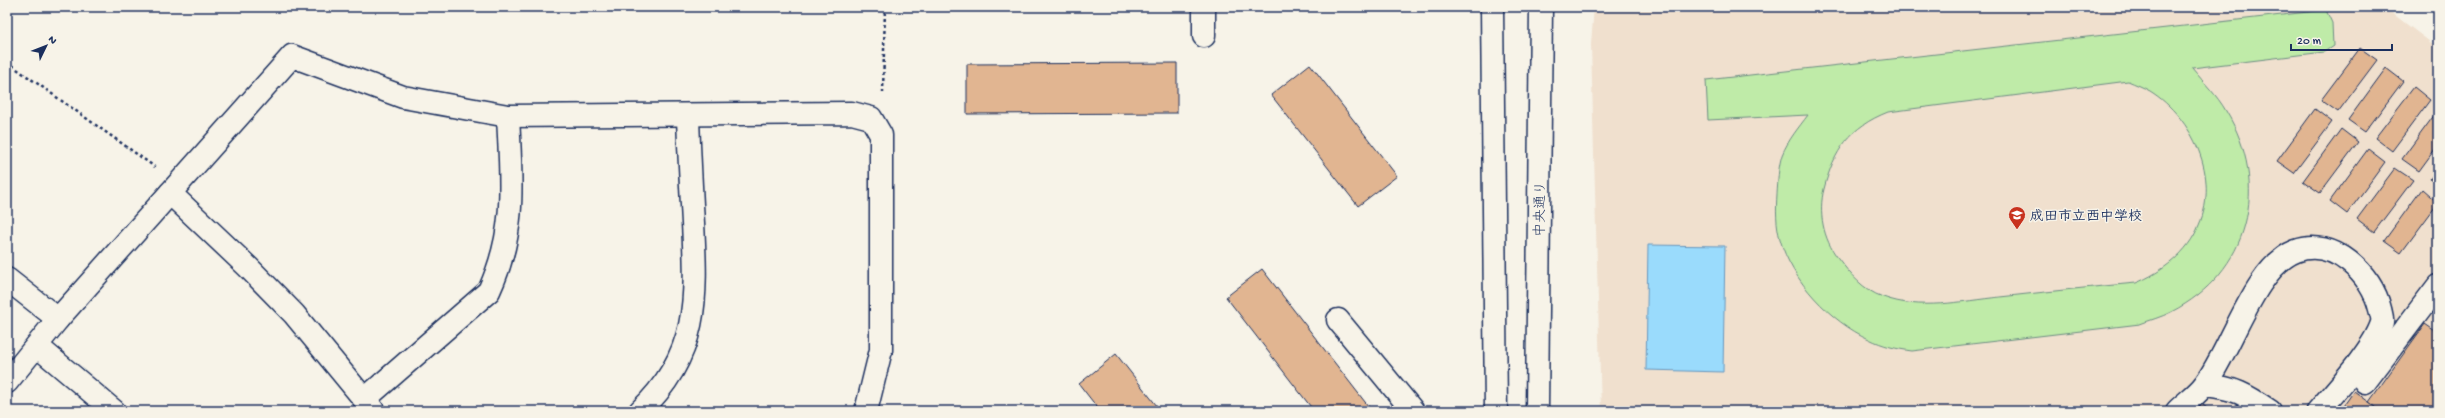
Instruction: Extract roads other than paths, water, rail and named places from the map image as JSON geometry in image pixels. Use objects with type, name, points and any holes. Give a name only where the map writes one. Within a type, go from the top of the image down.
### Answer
[{"type":"street","points":[[1204,7],[1204,36]]},
{"type":"street","points":[[1492,7],[1496,411]]},
{"type":"street","name":"中央通り","points":[[1537,411],[1541,7]]},
{"type":"street","points":[[7,382],[58,319],[292,56],[403,97],[508,116],[688,116],[852,113],[871,118],[882,136],[881,350],[866,411]]},
{"type":"street","points":[[174,188],[294,314],[369,405],[490,291],[499,268],[507,240],[511,202],[508,116]]},
{"type":"street","points":[[640,411],[657,395],[676,368],[692,322],[696,279],[688,116]]},
{"type":"street","points":[[2177,411],[2205,384],[2273,266],[2295,251],[2320,247],[2346,259],[2365,277],[2377,294],[2383,322],[2370,346],[2318,411]]},
{"type":"street","points":[[7,280],[58,319]]},
{"type":"street","points":[[2365,382],[2437,288]]},
{"type":"street","points":[[1338,320],[1413,411]]},
{"type":"street","points":[[37,346],[114,411]]},
{"type":"street","points":[[2205,384],[2230,388],[2248,396],[2270,411]]},
{"type":"water","points":[[1648,245],[1725,246],[1723,372],[1646,370]]},
{"type":"place","name":"成田市立西中学校","points":[[2017,230]]}]
